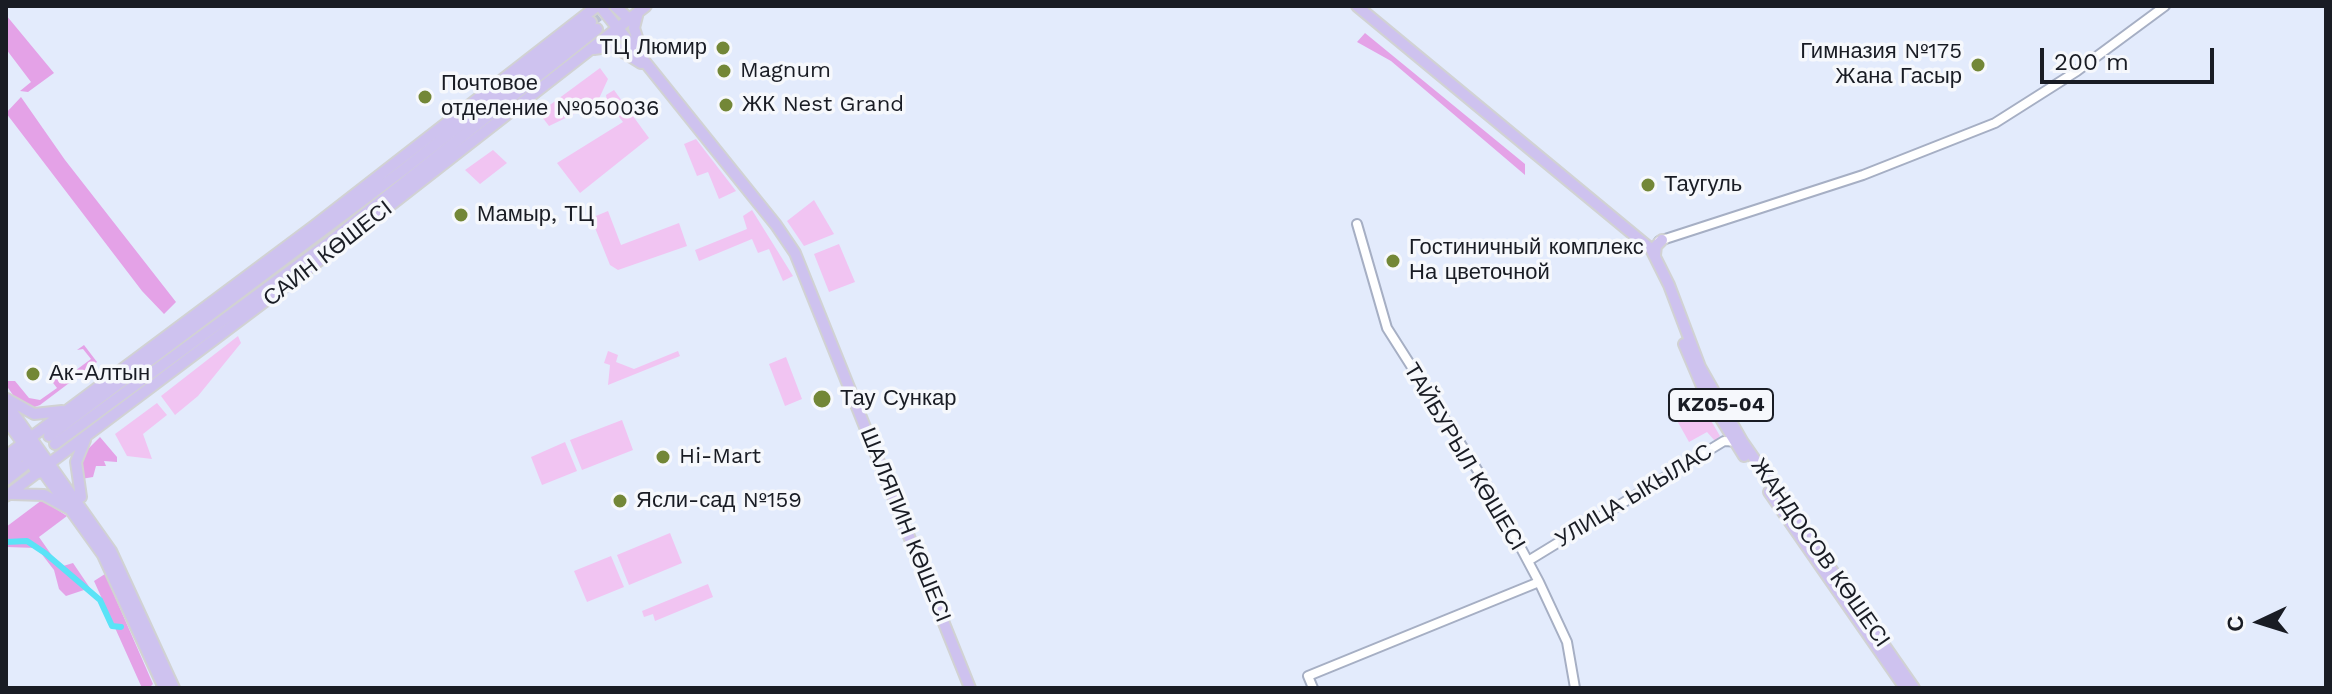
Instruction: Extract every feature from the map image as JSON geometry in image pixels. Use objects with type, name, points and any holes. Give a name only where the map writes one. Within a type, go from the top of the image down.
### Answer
[{"type":"main road","name":"ЖАНДОСОВ КӨШЕСІ","points":[[1357,6],[1655,255],[1700,367],[1739,443],[1914,688]]},
{"type":"main road","name":"САИН КӨШЕСІ","points":[[6,496],[332,251],[613,32],[629,10]]},
{"type":"main road","points":[[629,10],[647,66]]},
{"type":"main road","name":"САИН КӨШЕСІ","points":[[6,468],[68,410],[314,226],[578,20],[592,13]]},
{"type":"main road","name":"САИН КӨШЕСІ","points":[[273,276],[592,13]]},
{"type":"main road","name":"САИН КӨШЕСІ","points":[[6,456],[32,446],[393,190],[592,13]]},
{"type":"main road","name":"ШАЛЯПИН КӨШЕСІ","points":[[592,13],[647,66],[776,225],[795,253],[970,688]]},
{"type":"main road","points":[[585,52],[614,46],[647,66]]},
{"type":"main road","points":[[352,195],[403,170]]},
{"type":"main road","points":[[355,233],[393,190]]},
{"type":"main road","points":[[273,276],[314,226]]},
{"type":"main road","points":[[1655,255],[1656,247],[1662,240]]},
{"type":"main road","name":"ЖАНДОСОВ КӨШЕСІ","points":[[1646,245],[1696,375],[1905,688]]},
{"type":"main road","points":[[273,276],[332,251]]},
{"type":"main road","points":[[6,400],[34,414],[68,410]]},
{"type":"main road","points":[[6,400],[32,446],[48,466]]},
{"type":"main road","points":[[6,420],[48,466],[131,588],[174,688]]},
{"type":"main road","points":[[86,437],[76,462],[75,478],[81,512],[122,591],[164,688]]},
{"type":"main road","name":"САИН КӨШЕСІ","points":[[6,480],[32,446]]},
{"type":"main road","points":[[6,496],[22,492],[44,495],[81,512]]},
{"type":"street","points":[[1646,245],[1863,175],[1995,123],[2077,71],[2165,6]]},
{"type":"street","name":"ТАЙБУРЫЛ КӨШЕСІ","points":[[1357,224],[1379,307],[1392,336],[1490,490],[1539,582],[1567,642],[1575,688]]},
{"type":"street","name":"УЛИЦА ЫКЫЛАС","points":[[1528,561],[1724,441],[1739,443]]},
{"type":"street","points":[[1313,688],[1308,676],[1539,582]]},
{"type":"shaded area","points":[[6,15],[54,73],[28,92],[20,91],[31,82],[6,49]]},
{"type":"shaded area","points":[[1365,33],[1525,164],[1525,175],[1391,61],[1357,42]]},
{"type":"shaded area","points":[[600,68],[608,79],[597,103],[549,126],[539,113]]},
{"type":"shaded area","points":[[614,90],[649,138],[580,193],[557,163],[623,122],[607,101],[606,95]]},
{"type":"shaded area","points":[[21,97],[65,160],[176,302],[164,314],[142,291],[6,113]]},
{"type":"shaded area","points":[[696,139],[736,191],[719,199],[708,172],[697,176],[684,144]]},
{"type":"shaded area","points":[[493,150],[507,163],[480,184],[465,170]]},
{"type":"shaded area","points":[[814,200],[834,234],[804,246],[787,221]]},
{"type":"shaded area","points":[[752,210],[793,276],[783,281],[769,249],[758,253],[752,239],[699,261],[695,250],[747,229],[743,216]]},
{"type":"shaded area","points":[[608,211],[621,245],[679,223],[687,246],[618,270],[610,265],[591,218]]},
{"type":"shaded area","points":[[839,244],[855,282],[829,292],[814,254]]},
{"type":"shaded area","points":[[238,336],[241,343],[198,396],[175,415],[161,396]]},
{"type":"shaded area","points":[[84,345],[97,362],[40,405],[32,408],[18,402],[6,385],[6,381],[15,381],[29,398],[40,400],[57,388],[47,375],[52,372],[60,382],[91,359],[83,349],[77,350]]},
{"type":"shaded area","points":[[608,351],[618,355],[616,362],[634,369],[678,351],[680,356],[608,385],[610,365],[604,363]]},
{"type":"shaded area","points":[[786,357],[802,399],[785,406],[769,364]]},
{"type":"shaded area","points":[[1693,390],[1720,436],[1715,441],[1707,432],[1689,442],[1670,408],[1689,398]]},
{"type":"shaded area","points":[[157,403],[167,415],[143,434],[152,459],[127,456],[115,434]]},
{"type":"shaded area","points":[[622,420],[633,450],[582,470],[570,440]]},
{"type":"shaded area","points":[[100,437],[117,457],[117,462],[104,461],[106,466],[96,466],[93,477],[81,479],[85,452]]},
{"type":"shaded area","points":[[565,442],[577,471],[542,485],[531,457]]},
{"type":"shaded area","points":[[42,500],[67,516],[39,537],[60,567],[73,563],[90,588],[66,596],[59,589],[54,570],[37,548],[6,547],[6,527]]},
{"type":"shaded area","points":[[670,533],[682,563],[629,585],[617,555]]},
{"type":"shaded area","points":[[611,556],[624,587],[587,602],[574,571]]},
{"type":"shaded area","points":[[105,574],[153,684],[149,688],[142,688],[94,581]]},
{"type":"shaded area","points":[[708,584],[713,597],[655,621],[653,614],[644,617],[642,611]]},
{"type":"waterway","points":[[6,542],[27,541],[45,553],[100,600],[112,626],[121,627]]},
{"type":"tunnel","points":[[591,22],[612,6]]},
{"type":"place","name":"ТЦ Люмир","points":[[723,48]]},
{"type":"place","name":"Гимназия №175 Жана Гасыр","points":[[1978,65]]},
{"type":"place","name":"Magnum","points":[[724,71]]},
{"type":"place","name":"Почтовое отделение №050036","points":[[425,97]]},
{"type":"place","name":"ЖК Nest Grand","points":[[726,105]]},
{"type":"place","name":"Таугуль","points":[[1648,185]]},
{"type":"place","name":"Мамыр, ТЦ","points":[[461,215]]},
{"type":"place","name":"Гостиничный комплекс На цветочной","points":[[1393,261]]},
{"type":"place","name":"Ак-Алтын","points":[[33,374]]},
{"type":"place","name":"Тау Сункар","points":[[822,399]]},
{"type":"place","name":"Hi-Mart","points":[[663,457]]},
{"type":"place","name":"Ясли-сад №159","points":[[620,501]]}]
